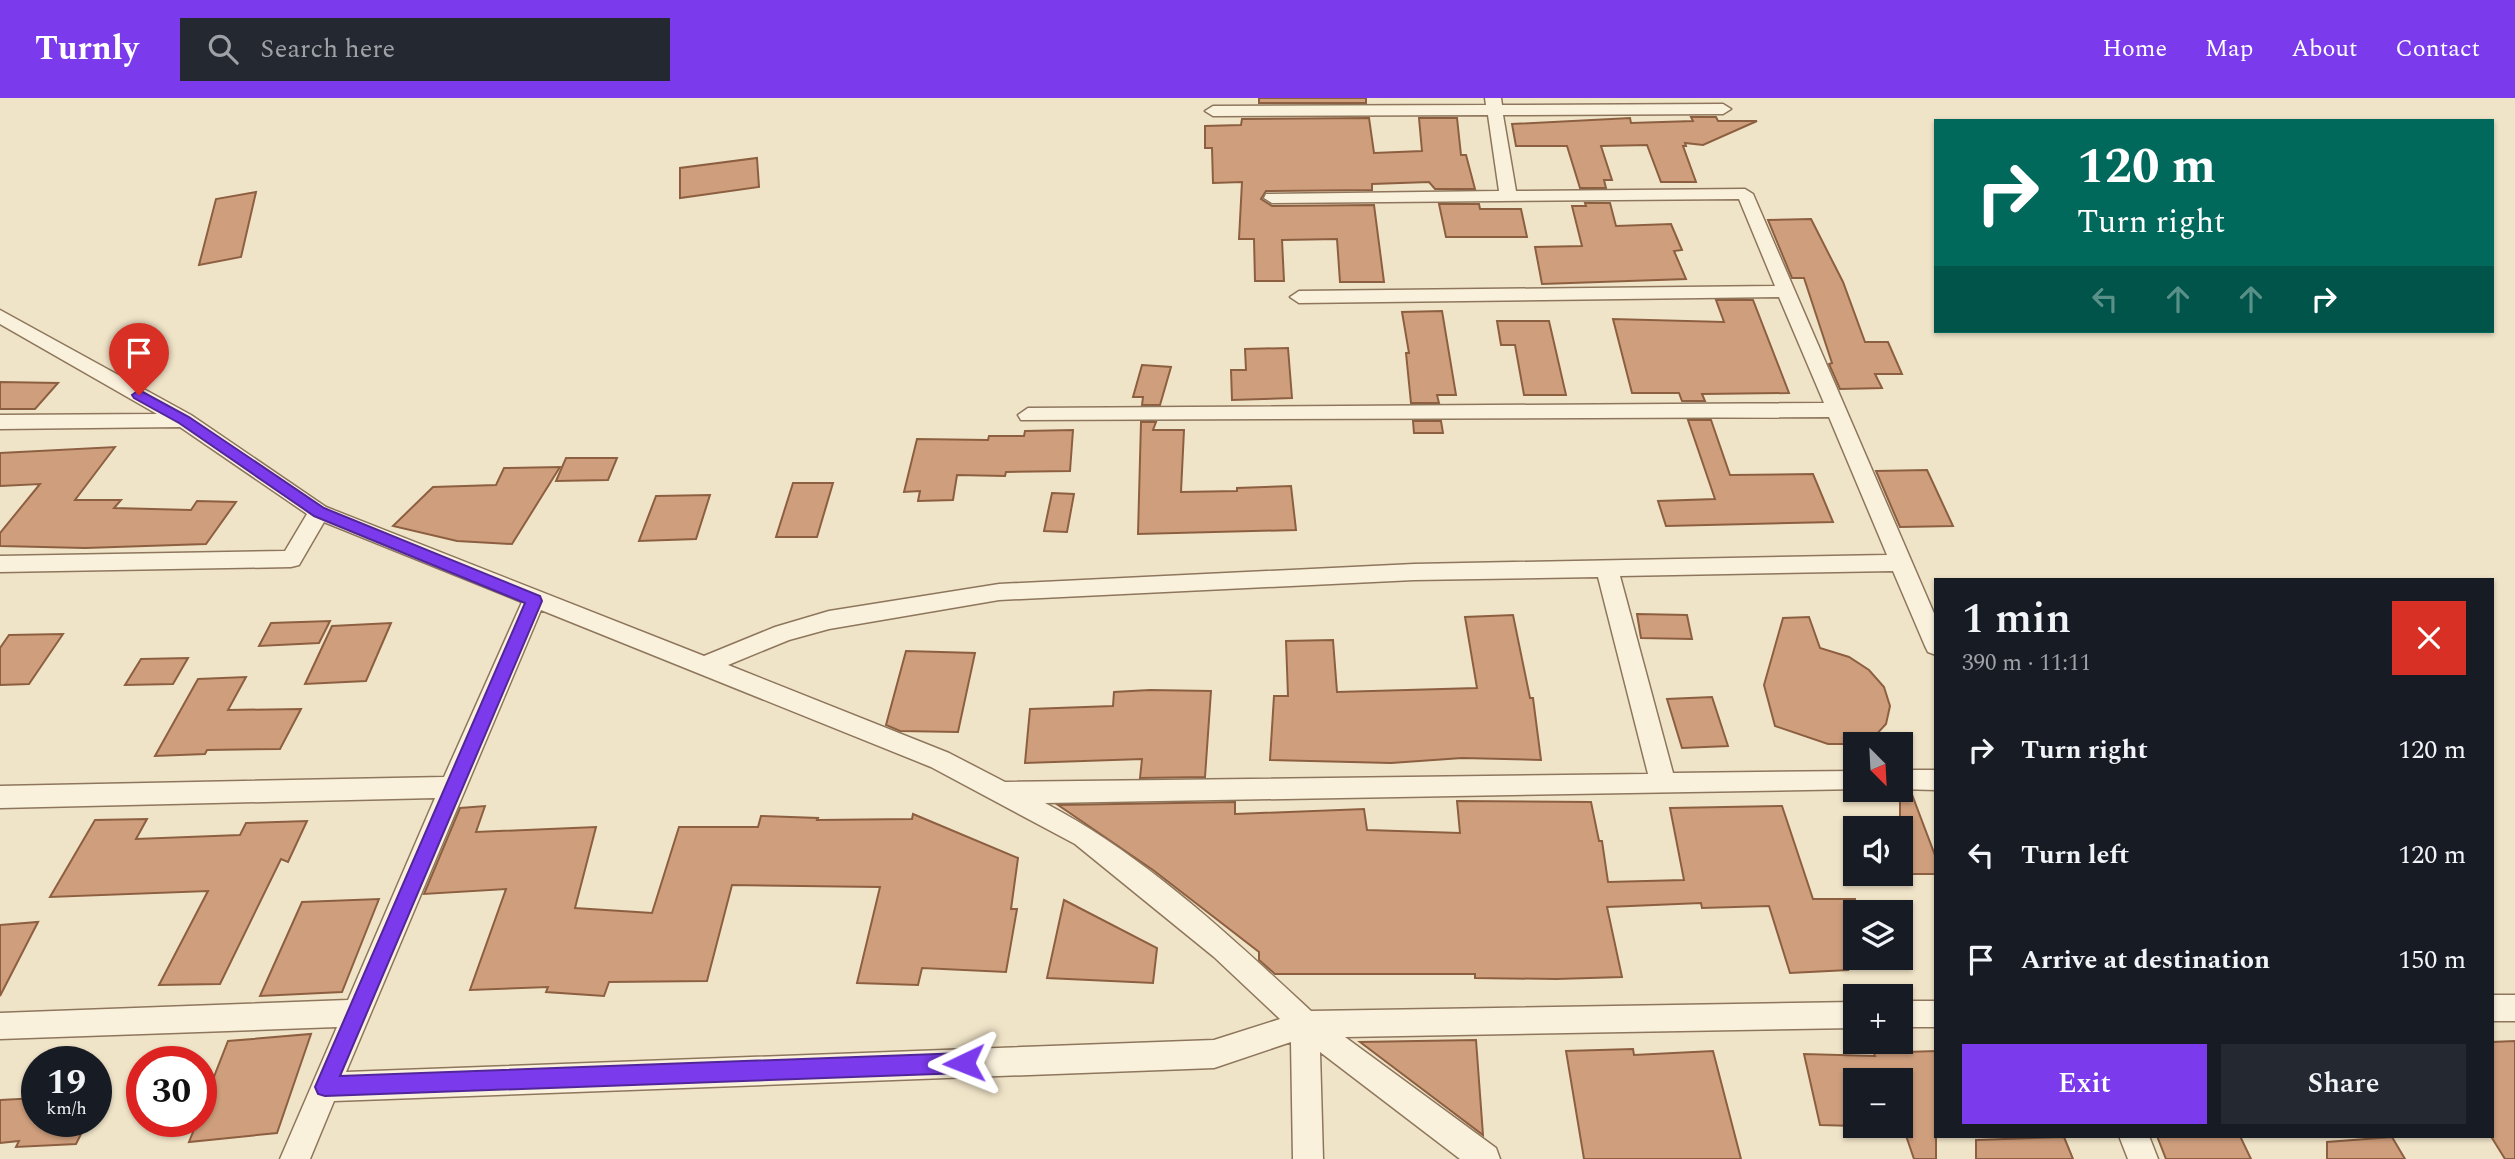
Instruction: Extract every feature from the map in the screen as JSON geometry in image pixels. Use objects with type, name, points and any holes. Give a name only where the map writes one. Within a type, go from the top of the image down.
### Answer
[{"type":"street","points":[[1213,111],[1494,104],[1723,108]]},
{"type":"street","points":[[1494,104],[1508,196]]},
{"type":"street","points":[[1272,198],[1745,194],[1934,641]]},
{"type":"street","points":[[1299,297],[1786,291]]},
{"type":"street","points":[[0,316],[184,420],[319,512],[534,601],[940,760],[1084,836],[1224,948],[1305,1024],[1485,1159]]},
{"type":"street","points":[[1028,415],[1836,410]]},
{"type":"street","points":[[0,422],[184,420]]},
{"type":"street","points":[[0,564],[291,559],[319,512]]},
{"type":"street","points":[[703,666],[783,633],[829,620],[999,592],[1414,572],[1900,563]]},
{"type":"street","points":[[1607,570],[1662,783]]},
{"type":"street","points":[[295,1159],[452,787],[534,601]]},
{"type":"street","points":[[1913,780],[1934,780]]},
{"type":"street","points":[[1002,793],[1843,781]]},
{"type":"street","points":[[0,797],[452,787]]},
{"type":"street","points":[[2494,1008],[2515,1008]]},
{"type":"street","points":[[0,1026],[357,1013]]},
{"type":"street","points":[[1913,1014],[1934,1014]]},
{"type":"street","points":[[325,1087],[1214,1054],[1305,1024],[1843,1015]]},
{"type":"street","points":[[1305,1024],[1308,1159]]},
{"type":"street","points":[[2135,1138],[2143,1159]]},
{"type":"building","points":[[1259,98],[1366,98],[1366,103],[1259,103]]},
{"type":"building","points":[[1691,117],[1716,117],[1718,121],[1757,121],[1703,145],[1685,143],[1686,146],[1683,146],[1696,182],[1661,182],[1647,145],[1601,146],[1612,180],[1604,180],[1606,188],[1580,188],[1567,146],[1516,146],[1512,124],[1630,118],[1631,123],[1693,121]]},
{"type":"building","points":[[1369,118],[1374,153],[1422,151],[1419,118],[1457,118],[1461,155],[1466,155],[1475,189],[1435,189],[1429,182],[1372,184],[1372,190],[1266,191],[1261,199],[1272,206],[1374,205],[1384,282],[1340,282],[1337,239],[1282,240],[1284,281],[1255,281],[1254,239],[1239,239],[1242,182],[1213,183],[1212,148],[1205,148],[1205,126],[1241,125],[1242,119]]},
{"type":"building","points":[[757,158],[759,187],[680,198],[680,168]]},
{"type":"building","points":[[256,192],[241,257],[199,265],[216,199]]},
{"type":"building","points":[[1585,203],[1610,203],[1616,226],[1671,224],[1682,250],[1674,251],[1686,279],[1542,284],[1535,247],[1582,246],[1572,206],[1586,206]]},
{"type":"building","points":[[1439,204],[1479,204],[1480,209],[1521,209],[1527,237],[1446,237]]},
{"type":"building","points":[[1811,219],[1843,282],[1865,342],[1888,342],[1902,374],[1875,374],[1882,388],[1840,389],[1829,364],[1832,363],[1804,278],[1792,278],[1768,220]]},
{"type":"building","points":[[1716,300],[1753,300],[1789,393],[1702,394],[1705,401],[1682,401],[1679,393],[1632,393],[1613,319],[1724,322]]},
{"type":"building","points":[[1442,311],[1456,395],[1437,395],[1439,403],[1411,403],[1406,353],[1409,353],[1402,312]]},
{"type":"building","points":[[1497,321],[1549,321],[1566,395],[1524,395],[1515,345],[1501,345]]},
{"type":"building","points":[[1288,348],[1292,398],[1232,400],[1231,370],[1246,370],[1245,349]]},
{"type":"building","points":[[1142,365],[1171,367],[1160,405],[1142,405],[1143,397],[1133,397]]},
{"type":"building","points":[[0,382],[58,383],[35,409],[0,409]]},
{"type":"building","points":[[1688,420],[1711,420],[1730,475],[1813,474],[1833,522],[1666,526],[1658,501],[1715,499]]},
{"type":"building","points":[[1413,421],[1441,421],[1443,433],[1414,433]]},
{"type":"building","points":[[1141,422],[1156,422],[1153,430],[1184,430],[1181,492],[1291,486],[1296,530],[1138,534]]},
{"type":"building","points":[[1073,430],[1070,471],[1006,472],[1005,476],[957,475],[953,500],[918,501],[920,491],[904,492],[917,439],[988,440],[989,436],[1024,436],[1025,431]]},
{"type":"building","points":[[115,447],[75,500],[121,500],[114,508],[191,510],[197,501],[236,502],[206,544],[85,548],[0,546],[0,533],[40,484],[0,486],[0,453]]},
{"type":"building","points":[[566,458],[617,458],[608,480],[556,481]]},
{"type":"building","points":[[560,467],[512,544],[457,541],[393,526],[433,487],[496,485],[504,468]]},
{"type":"building","points":[[1927,470],[1953,526],[1900,527],[1876,471]]},
{"type":"building","points":[[793,483],[833,483],[817,537],[776,537]]},
{"type":"building","points":[[1052,493],[1074,494],[1067,532],[1044,531]]},
{"type":"building","points":[[710,495],[696,539],[639,541],[656,496]]},
{"type":"building","points":[[1637,614],[1687,615],[1692,639],[1641,638]]},
{"type":"building","points":[[1513,615],[1530,698],[1533,698],[1541,760],[1462,758],[1391,763],[1270,760],[1274,696],[1288,696],[1286,641],[1333,640],[1337,692],[1477,688],[1465,617]]},
{"type":"building","points":[[1809,617],[1820,648],[1849,657],[1869,670],[1884,687],[1890,706],[1886,724],[1879,732],[1843,732],[1843,744],[1828,744],[1775,726],[1764,685],[1783,618]]},
{"type":"building","points":[[330,621],[319,643],[259,646],[271,623]]},
{"type":"building","points":[[391,623],[366,681],[305,684],[332,626]]},
{"type":"building","points":[[63,634],[29,684],[0,685],[0,648],[9,635]]},
{"type":"building","points":[[906,651],[975,653],[958,732],[900,731],[886,725]]},
{"type":"building","points":[[188,658],[173,684],[125,685],[141,659]]},
{"type":"building","points":[[246,677],[228,710],[301,709],[280,749],[207,750],[205,754],[155,756],[198,679]]},
{"type":"building","points":[[1211,691],[1205,777],[1140,778],[1142,759],[1025,763],[1030,709],[1113,706],[1114,692]]},
{"type":"building","points":[[1712,697],[1728,746],[1682,748],[1667,699]]},
{"type":"building","points":[[1913,797],[1934,853],[1934,874],[1913,874],[1913,816],[1900,816],[1900,802],[1913,802]]},
{"type":"building","points":[[1457,801],[1591,802],[1599,841],[1602,841],[1608,882],[1684,880],[1670,808],[1782,806],[1813,899],[1855,899],[1843,900],[1843,970],[1848,970],[1790,973],[1769,906],[1702,908],[1701,903],[1607,907],[1622,977],[1556,979],[1475,978],[1475,974],[1275,974],[1259,960],[1259,952],[1153,870],[1058,805],[1235,802],[1235,814],[1364,809],[1367,830],[1460,833]]},
{"type":"building","points":[[485,806],[476,832],[596,827],[575,908],[652,913],[679,827],[758,827],[761,816],[818,818],[817,820],[912,819],[913,814],[1018,858],[1011,909],[1017,909],[1006,972],[922,968],[918,985],[857,983],[880,887],[732,885],[707,981],[609,982],[604,996],[546,992],[548,987],[470,990],[506,889],[424,894],[460,808]]},
{"type":"building","points":[[147,819],[136,839],[240,835],[246,823],[307,821],[288,862],[281,859],[220,984],[159,985],[208,891],[50,897],[95,820]]},
{"type":"building","points":[[379,899],[342,992],[260,996],[302,902]]},
{"type":"building","points":[[1064,900],[1157,948],[1153,983],[1047,978]]},
{"type":"building","points":[[38,922],[0,996],[0,925]]},
{"type":"building","points":[[311,1034],[277,1133],[189,1142],[191,1137],[217,1137],[217,1069],[228,1041]]},
{"type":"building","points":[[1476,1040],[1483,1135],[1360,1042]]},
{"type":"building","points":[[2515,1041],[2515,1159],[2505,1159],[2492,1138],[2494,1042]]},
{"type":"building","points":[[1633,1049],[1634,1055],[1713,1051],[1741,1159],[1584,1159],[1566,1051]]},
{"type":"building","points":[[1934,1051],[1936,1159],[1914,1159],[1907,1138],[1913,1138],[1913,1068],[1843,1068],[1843,1126],[1820,1125],[1804,1054],[1875,1056],[1874,1054]]},
{"type":"building","points":[[21,1099],[21,1137],[80,1137],[76,1144],[16,1147],[19,1141],[0,1143],[0,1100]]},
{"type":"building","points":[[2064,1138],[2073,1159],[1976,1159],[1976,1140]]},
{"type":"building","points":[[2158,1138],[2241,1138],[2251,1159],[2166,1159]]},
{"type":"building","points":[[2393,1138],[2405,1159],[2327,1159],[2327,1142]]},
{"type":"route","points":[[139,395],[184,420],[319,512],[534,601],[325,1087],[964,1063]]}]
